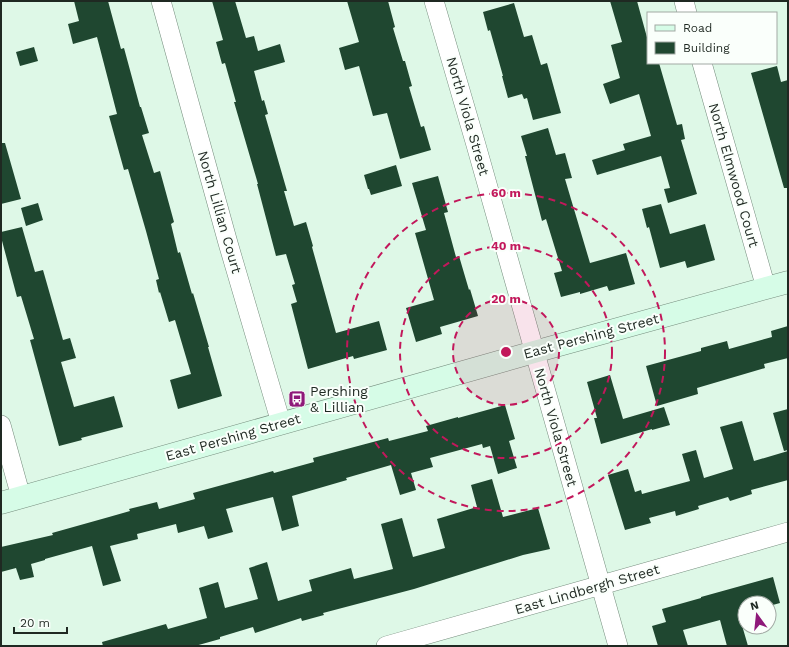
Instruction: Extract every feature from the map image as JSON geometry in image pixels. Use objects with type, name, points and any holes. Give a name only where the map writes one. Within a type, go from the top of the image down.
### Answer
[{"type":"street","name":"North Lillian Court","points":[[161,1],[228,243],[281,423]]},
{"type":"street","name":"North Viola Street","points":[[434,1],[618,646]]},
{"type":"street","points":[[684,1],[687,12]]},
{"type":"street","name":"North Elmwood Court","points":[[702,64],[766,288]]},
{"type":"street","name":"East Pershing Street","points":[[11,500],[534,352],[788,282]]},
{"type":"street","points":[[1,425],[11,500]]},
{"type":"street","name":"East Lindbergh Street","points":[[386,646],[788,532]]},
{"type":"building","points":[[74,1],[108,1],[121,49],[124,48],[140,107],[149,133],[142,135],[154,173],[160,171],[174,222],[171,224],[178,253],[180,252],[192,294],[193,293],[222,396],[178,409],[170,380],[191,374],[175,320],[169,322],[160,292],[159,293],[156,280],[159,279],[146,231],[128,169],[124,170],[109,116],[117,114],[97,37],[73,44],[68,24],[79,21]]},
{"type":"building","points":[[212,1],[235,1],[246,38],[254,36],[258,51],[280,44],[285,62],[254,71],[262,101],[264,100],[268,114],[265,115],[287,191],[284,191],[294,226],[306,222],[336,333],[379,321],[387,350],[354,359],[353,356],[308,369],[291,304],[297,302],[292,285],[295,284],[286,254],[276,256],[258,184],[234,102],[236,102],[225,63],[222,64],[216,42],[223,40]]},
{"type":"building","points":[[347,1],[388,1],[395,27],[393,28],[412,86],[409,87],[421,127],[424,126],[431,150],[400,159],[387,113],[373,116],[359,66],[345,70],[339,48],[359,42]]},
{"type":"building","points":[[610,1],[637,1],[647,37],[647,64],[659,64],[677,125],[682,124],[685,139],[681,140],[697,194],[668,203],[664,189],[670,188],[661,156],[597,175],[592,160],[625,150],[623,144],[651,136],[639,94],[610,104],[603,84],[620,78],[611,45],[622,42]]},
{"type":"building","points":[[514,3],[524,37],[532,35],[541,65],[547,63],[561,113],[533,120],[527,98],[524,99],[522,94],[508,98],[490,30],[488,31],[483,12]]},
{"type":"building","points":[[34,47],[38,61],[20,66],[16,52]]},
{"type":"building","points":[[777,66],[781,82],[788,80],[788,188],[784,188],[751,73]]},
{"type":"building","points":[[548,128],[556,155],[565,153],[572,178],[565,179],[590,263],[626,253],[635,284],[609,291],[607,286],[580,294],[580,292],[561,297],[554,273],[562,271],[546,219],[542,221],[521,136]]},
{"type":"building","points":[[1,143],[5,143],[21,199],[1,204]]},
{"type":"building","points":[[396,165],[402,186],[371,195],[364,175]]},
{"type":"building","points":[[438,176],[448,212],[444,213],[456,257],[459,256],[478,316],[440,327],[442,334],[416,342],[406,308],[434,300],[415,233],[426,230],[412,183]]},
{"type":"building","points":[[38,203],[43,220],[26,226],[21,208]]},
{"type":"building","points":[[661,204],[670,234],[705,224],[715,260],[687,268],[685,261],[660,268],[649,227],[647,228],[642,209]]},
{"type":"building","points":[[22,227],[35,272],[43,270],[63,340],[70,338],[76,358],[61,362],[74,407],[114,396],[123,427],[81,438],[82,440],[59,446],[30,340],[34,339],[21,296],[17,297],[1,237],[1,232]]},
{"type":"building","points":[[788,326],[788,358],[764,364],[765,368],[697,388],[698,394],[657,406],[646,366],[701,351],[701,348],[727,341],[729,349],[772,337],[771,331]]},
{"type":"building","points":[[610,375],[623,419],[664,407],[670,425],[601,444],[594,418],[597,418],[587,382]]},
{"type":"building","points":[[505,405],[515,439],[509,441],[517,468],[498,474],[490,446],[483,448],[482,444],[430,458],[433,467],[411,473],[416,490],[400,495],[391,465],[292,496],[299,526],[282,531],[273,497],[226,509],[233,532],[208,539],[204,526],[178,533],[176,524],[137,534],[138,539],[110,546],[121,581],[103,586],[92,546],[31,564],[34,577],[20,580],[16,568],[1,572],[1,547],[53,535],[52,533],[130,511],[129,509],[157,502],[159,509],[195,499],[193,493],[273,471],[274,473],[314,462],[313,458],[388,438],[389,441],[428,431],[426,426]]},
{"type":"building","points":[[788,409],[788,450],[784,451],[773,413]]},
{"type":"building","points":[[742,421],[754,461],[788,451],[788,480],[751,490],[752,494],[730,501],[728,497],[698,506],[699,509],[676,516],[675,511],[649,518],[651,523],[625,530],[608,475],[628,469],[635,492],[641,490],[642,494],[690,481],[682,454],[696,450],[704,478],[733,469],[720,427]]},
{"type":"building","points":[[492,479],[503,517],[538,508],[550,549],[523,555],[414,589],[323,613],[324,615],[302,621],[301,618],[255,633],[253,627],[195,646],[103,646],[102,642],[166,624],[168,629],[207,618],[199,588],[218,582],[225,608],[258,599],[249,568],[267,562],[278,601],[312,591],[309,580],[351,568],[354,579],[393,569],[381,524],[402,518],[413,557],[445,548],[437,519],[477,507],[471,485]]},
{"type":"building","points":[[773,577],[780,603],[777,604],[777,595],[737,595],[737,635],[745,635],[748,646],[727,646],[720,620],[683,630],[688,646],[658,646],[652,626],[666,622],[662,609]]},
{"type":"place","name":"Pershing & Lillian","points":[[297,399]]}]
